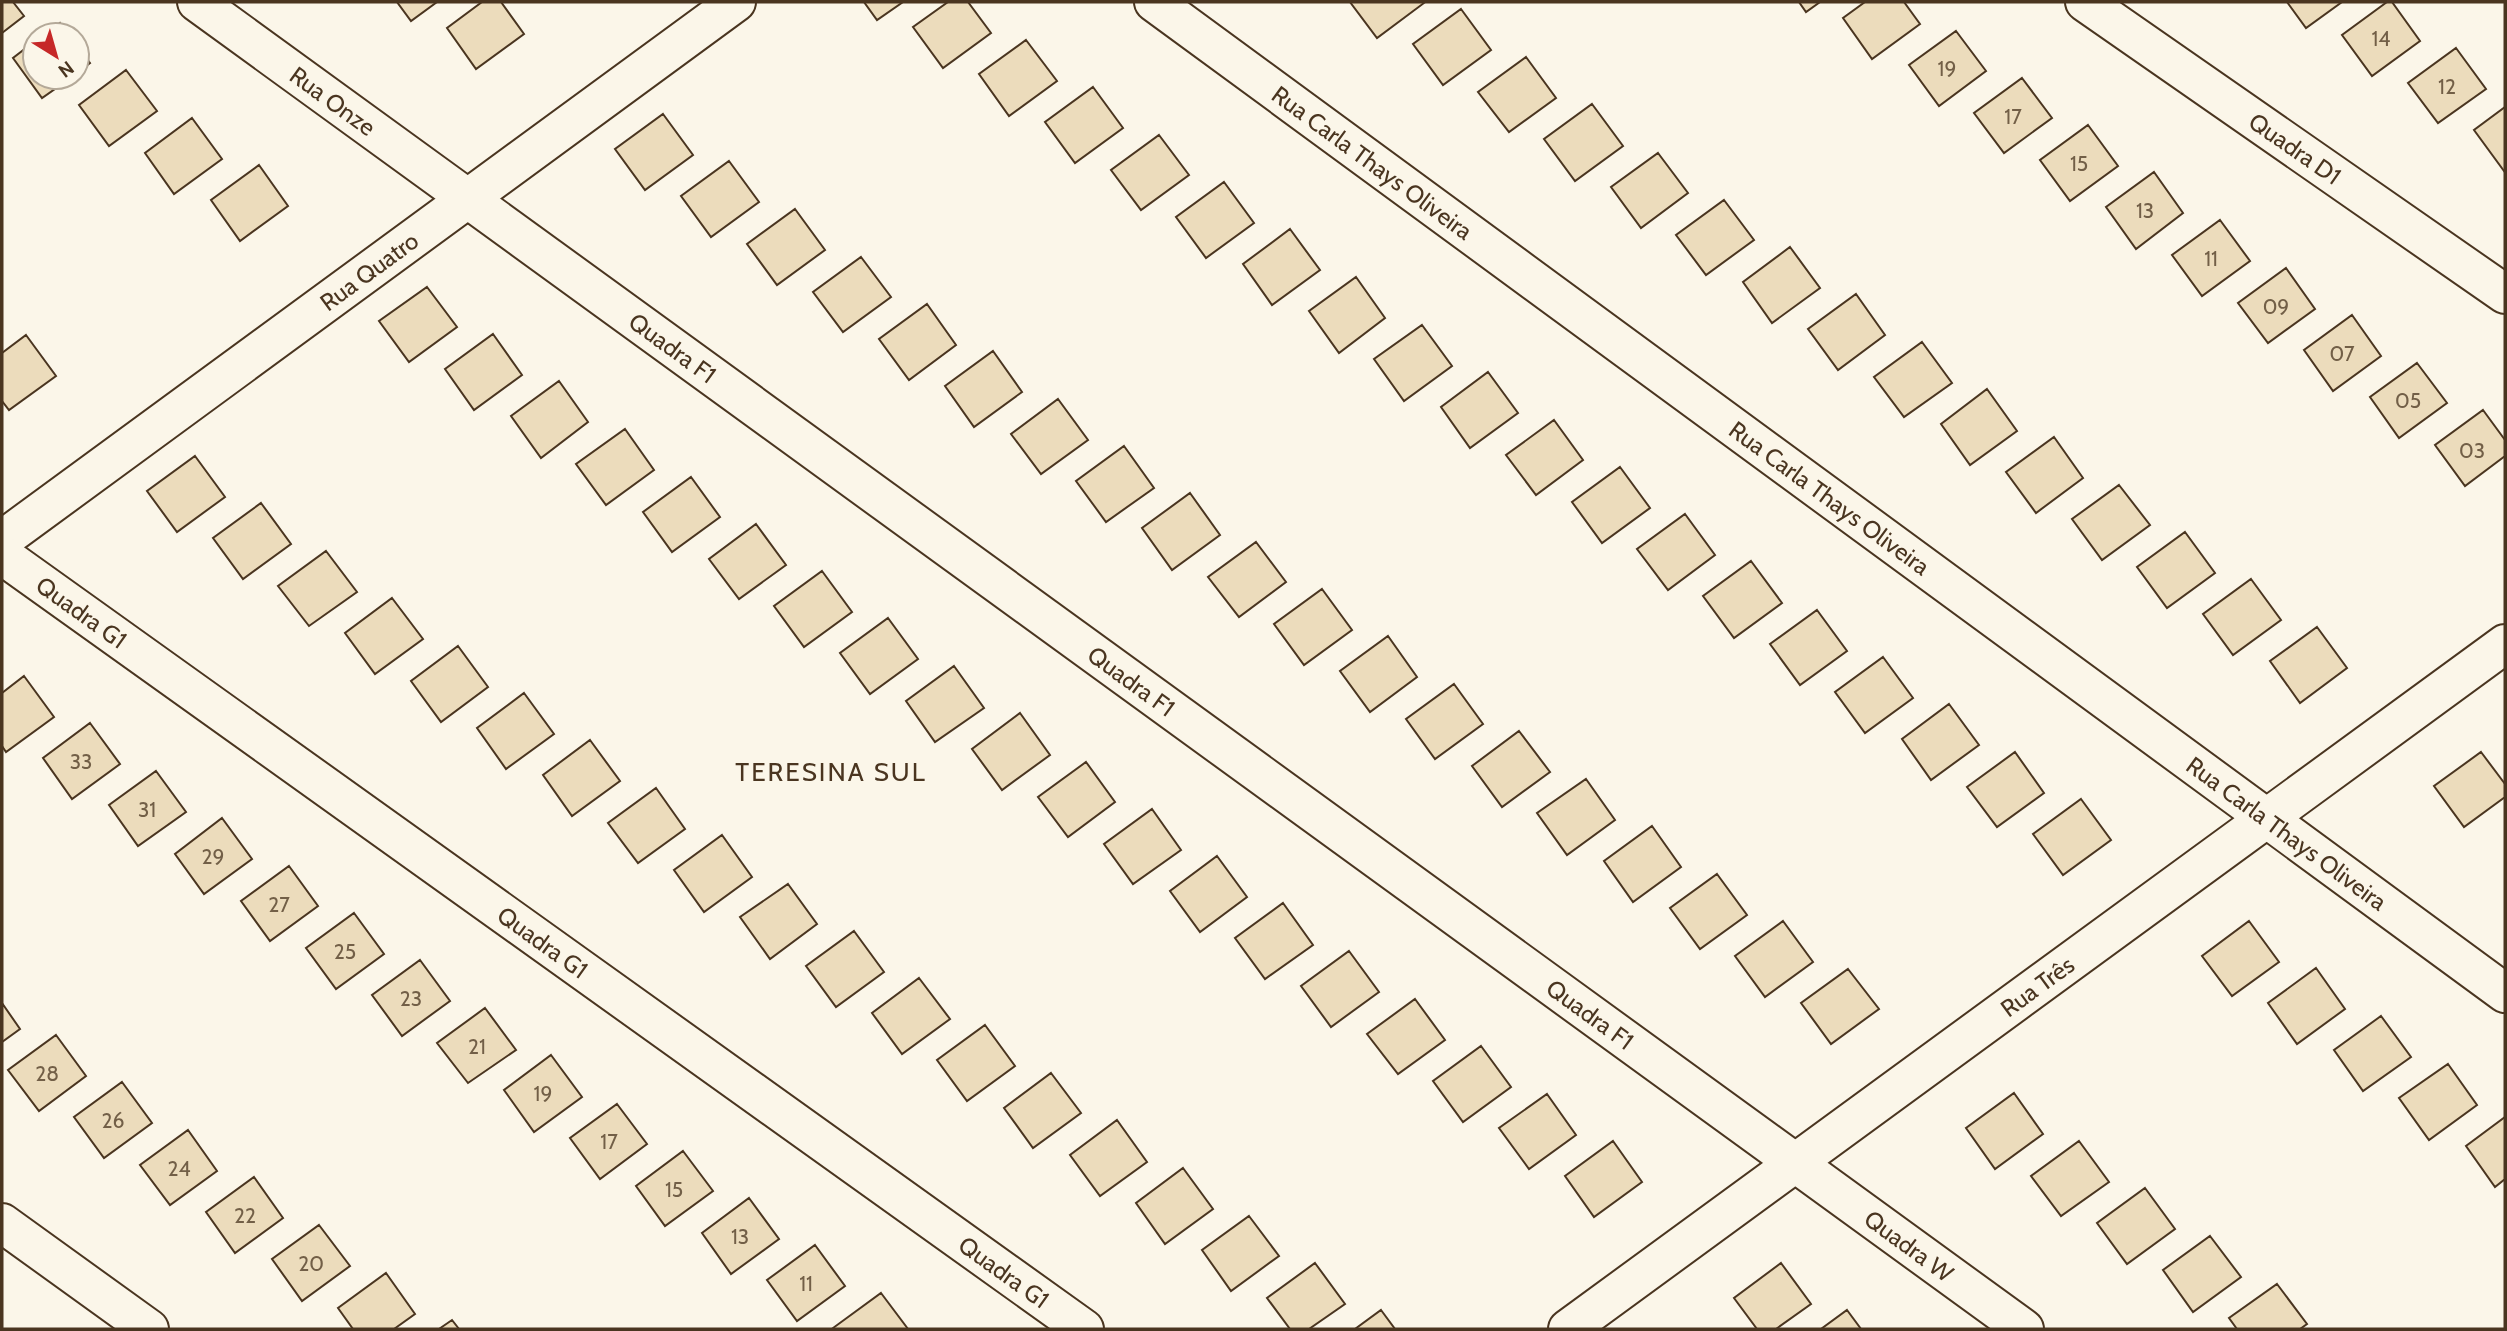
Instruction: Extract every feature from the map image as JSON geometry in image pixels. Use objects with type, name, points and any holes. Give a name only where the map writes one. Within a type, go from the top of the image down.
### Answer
[{"type":"street","name":"Rua Onze","points":[[197,2],[468,198]]},
{"type":"street","name":"Rua Quatro","points":[[2,540],[736,2]]},
{"type":"street","name":"Rua Carla Thays Oliveira","points":[[1154,2],[2505,993]]},
{"type":"street","name":"Quadra D1","points":[[2085,2],[2505,294]]},
{"type":"street","name":"Quadra F1","points":[[468,198],[1794,1162]]},
{"type":"street","name":"Quadra G1","points":[[2,555],[1084,1329]]},
{"type":"street","name":"Rua Três","points":[[1568,1329],[2505,644]]},
{"type":"street","name":"Quadra W","points":[[1794,1162],[2024,1329]]},
{"type":"street","points":[[2,1223],[149,1329]]},
{"type":"building","points":[[2,2],[13,2],[24,16],[2,33]]},
{"type":"building","points":[[397,2],[437,2],[411,21]]},
{"type":"building","points":[[482,2],[501,2],[524,34],[476,69],[447,28]]},
{"type":"building","points":[[864,2],[903,2],[877,20]]},
{"type":"building","points":[[948,2],[968,2],[991,33],[943,68],[913,27]]},
{"type":"building","points":[[1350,2],[1423,2],[1424,3],[1377,38]]},
{"type":"building","points":[[1799,2],[1820,2],[1806,12]]},
{"type":"building","points":[[1865,2],[1904,2],[1920,24],[1872,59],[1843,18]]},
{"type":"building","points":[[2287,2],[2342,2],[2306,28]]},
{"type":"building","points":[[2387,2],[2392,2],[2420,41],[2372,76],[2342,35]]},
{"type":"building","points":[[1461,9],[1491,50],[1443,85],[1413,44]]},
{"type":"building","points":[[1956,31],[1986,71],[1939,106],[1909,65]]},
{"type":"building","points":[[1026,40],[1057,81],[1009,116],[979,74]]},
{"type":"building","points":[[2456,48],[2486,89],[2438,123],[2408,83]]},
{"type":"building","points":[[21,52],[21,69],[13,58]]},
{"type":"building","points":[[1526,57],[1556,98],[1509,132],[1478,92]]},
{"type":"building","points":[[126,70],[157,111],[109,146],[79,105]]},
{"type":"building","points":[[2022,78],[2052,118],[2004,153],[1974,113]]},
{"type":"building","points":[[1093,87],[1123,128],[1075,163],[1045,122]]},
{"type":"building","points":[[37,91],[52,91],[42,98]]},
{"type":"building","points":[[1592,104],[1623,146],[1575,181],[1544,139]]},
{"type":"building","points":[[2505,107],[2505,170],[2504,171],[2474,130]]},
{"type":"building","points":[[663,114],[693,155],[645,190],[615,149]]},
{"type":"building","points":[[192,118],[222,159],[174,194],[145,153]]},
{"type":"building","points":[[2088,125],[2118,166],[2070,201],[2040,160]]},
{"type":"building","points":[[1159,135],[1189,175],[1141,210],[1111,170]]},
{"type":"building","points":[[1658,153],[1688,193],[1641,228],[1611,187]]},
{"type":"building","points":[[729,161],[759,202],[711,237],[681,196]]},
{"type":"building","points":[[259,165],[288,206],[240,241],[211,200]]},
{"type":"building","points":[[2154,172],[2183,213],[2136,249],[2106,207]]},
{"type":"building","points":[[1224,182],[1254,223],[1206,258],[1176,217]]},
{"type":"building","points":[[1724,200],[1754,240],[1706,275],[1676,235]]},
{"type":"building","points":[[795,209],[825,250],[777,285],[747,244]]},
{"type":"building","points":[[2220,220],[2250,261],[2202,296],[2172,255]]},
{"type":"building","points":[[1290,229],[1320,270],[1272,305],[1243,264]]},
{"type":"building","points":[[1790,247],[1820,288],[1772,323],[1743,282]]},
{"type":"building","points":[[861,257],[891,297],[843,332],[813,292]]},
{"type":"building","points":[[2286,268],[2315,309],[2268,343],[2238,303]]},
{"type":"building","points":[[1356,277],[1385,318],[1339,353],[1309,311]]},
{"type":"building","points":[[427,287],[457,327],[409,362],[379,321]]},
{"type":"building","points":[[1856,294],[1885,335],[1838,370],[1808,329]]},
{"type":"building","points":[[927,304],[956,345],[909,380],[879,339]]},
{"type":"building","points":[[2352,315],[2381,356],[2333,391],[2304,350]]},
{"type":"building","points":[[1422,325],[1452,366],[1404,401],[1374,359]]},
{"type":"building","points":[[493,334],[522,375],[474,410],[445,369]]},
{"type":"building","points":[[26,335],[56,376],[9,410],[2,401],[2,353]]},
{"type":"building","points":[[1922,342],[1952,383],[1904,417],[1874,377]]},
{"type":"building","points":[[993,351],[1022,392],[974,427],[945,386]]},
{"type":"building","points":[[2417,363],[2447,403],[2399,438],[2370,397]]},
{"type":"building","points":[[1488,372],[1518,413],[1470,448],[1441,407]]},
{"type":"building","points":[[559,381],[588,422],[541,458],[511,416]]},
{"type":"building","points":[[1987,389],[2017,431],[1970,465],[1941,424]]},
{"type":"building","points":[[1058,399],[1088,440],[1041,474],[1011,434]]},
{"type":"building","points":[[2483,410],[2505,440],[2505,456],[2465,486],[2435,445]]},
{"type":"building","points":[[1554,420],[1583,460],[1536,495],[1506,455]]},
{"type":"building","points":[[625,429],[654,470],[606,505],[576,464]]},
{"type":"building","points":[[2054,437],[2083,478],[2036,513],[2006,472]]},
{"type":"building","points":[[1124,446],[1154,488],[1106,522],[1076,481]]},
{"type":"building","points":[[195,456],[225,497],[177,532],[147,491]]},
{"type":"building","points":[[1620,467],[1650,508],[1602,543],[1572,502]]},
{"type":"building","points":[[691,477],[720,517],[672,552],[643,512]]},
{"type":"building","points":[[2119,485],[2150,525],[2102,560],[2072,519]]},
{"type":"building","points":[[1190,493],[1220,535],[1172,570],[1142,528]]},
{"type":"building","points":[[261,503],[291,544],[243,579],[213,538]]},
{"type":"building","points":[[1685,514],[1715,555],[1668,590],[1637,549]]},
{"type":"building","points":[[756,524],[786,565],[739,599],[709,559]]},
{"type":"building","points":[[2185,532],[2215,573],[2167,608],[2137,567]]},
{"type":"building","points":[[1256,542],[1286,582],[1239,617],[1208,577]]},
{"type":"building","points":[[326,551],[357,592],[309,626],[278,586]]},
{"type":"building","points":[[1751,561],[1782,603],[1734,638],[1703,596]]},
{"type":"building","points":[[822,571],[852,612],[804,647],[774,606]]},
{"type":"building","points":[[2251,579],[2281,620],[2233,655],[2203,614]]},
{"type":"building","points":[[1322,589],[1352,630],[1304,665],[1274,624]]},
{"type":"building","points":[[392,598],[423,639],[375,674],[345,633]]},
{"type":"building","points":[[1817,610],[1847,651],[1800,685],[1770,644]]},
{"type":"building","points":[[888,618],[918,659],[870,694],[840,653]]},
{"type":"building","points":[[2317,627],[2347,668],[2300,703],[2270,661]]},
{"type":"building","points":[[1388,636],[1417,677],[1370,712],[1340,671]]},
{"type":"building","points":[[458,646],[488,687],[441,722],[411,681]]},
{"type":"building","points":[[1883,657],[1913,698],[1865,733],[1835,692]]},
{"type":"building","points":[[954,666],[984,708],[935,742],[906,701]]},
{"type":"building","points":[[24,676],[54,717],[6,752],[2,746],[2,693]]},
{"type":"building","points":[[1454,684],[1483,724],[1435,759],[1406,719]]},
{"type":"building","points":[[524,693],[554,734],[506,769],[477,728]]},
{"type":"building","points":[[1949,704],[1979,745],[1931,780],[1902,739]]},
{"type":"building","points":[[1020,713],[1050,755],[1002,790],[972,749]]},
{"type":"building","points":[[90,723],[120,764],[72,799],[43,758]]},
{"type":"building","points":[[1519,731],[1550,772],[1502,807],[1472,766]]},
{"type":"building","points":[[590,740],[620,781],[572,816],[543,775]]},
{"type":"building","points":[[2015,752],[2044,793],[1997,827],[1967,787]]},
{"type":"building","points":[[2481,752],[2505,784],[2505,797],[2464,827],[2434,786]]},
{"type":"building","points":[[1086,762],[1115,802],[1068,837],[1038,797]]},
{"type":"building","points":[[156,771],[186,812],[138,846],[109,805]]},
{"type":"building","points":[[1586,779],[1615,820],[1567,855],[1537,813]]},
{"type":"building","points":[[656,788],[685,829],[638,863],[608,823]]},
{"type":"building","points":[[2081,799],[2111,840],[2063,875],[2033,834]]},
{"type":"building","points":[[1152,809],[1181,850],[1133,884],[1104,844]]},
{"type":"building","points":[[222,818],[252,859],[204,894],[175,854]]},
{"type":"building","points":[[1652,826],[1681,867],[1633,902],[1604,861]]},
{"type":"building","points":[[722,835],[752,877],[704,912],[674,870]]},
{"type":"building","points":[[1217,856],[1247,897],[1200,932],[1170,891]]},
{"type":"building","points":[[289,866],[318,906],[270,941],[241,901]]},
{"type":"building","points":[[1717,874],[1747,915],[1700,949],[1670,908]]},
{"type":"building","points":[[788,884],[817,924],[770,959],[740,917]]},
{"type":"building","points":[[1283,903],[1313,945],[1265,979],[1235,938]]},
{"type":"building","points":[[354,913],[384,954],[336,989],[306,948]]},
{"type":"building","points":[[1783,921],[1813,962],[1765,997],[1735,956]]},
{"type":"building","points":[[2249,921],[2279,962],[2232,996],[2202,956]]},
{"type":"building","points":[[854,931],[884,972],[836,1007],[806,966]]},
{"type":"building","points":[[1349,951],[1379,992],[1331,1027],[1301,986]]},
{"type":"building","points":[[420,960],[450,1001],[402,1036],[372,995]]},
{"type":"building","points":[[2316,968],[2345,1009],[2297,1044],[2268,1003]]},
{"type":"building","points":[[1848,969],[1879,1009],[1831,1044],[1801,1003]]},
{"type":"building","points":[[919,978],[950,1019],[902,1054],[872,1013]]},
{"type":"building","points":[[1415,999],[1445,1040],[1398,1074],[1367,1034]]},
{"type":"building","points":[[2,1003],[20,1029],[2,1042]]},
{"type":"building","points":[[485,1008],[516,1050],[468,1083],[437,1043]]},
{"type":"building","points":[[2381,1016],[2411,1057],[2363,1091],[2334,1050]]},
{"type":"building","points":[[985,1025],[1015,1066],[967,1101],[937,1060]]},
{"type":"building","points":[[56,1035],[86,1076],[39,1111],[8,1070]]},
{"type":"building","points":[[1481,1046],[1511,1087],[1463,1122],[1433,1081]]},
{"type":"building","points":[[551,1055],[582,1097],[534,1132],[504,1090]]},
{"type":"building","points":[[2448,1064],[2477,1105],[2429,1140],[2399,1098]]},
{"type":"building","points":[[1051,1073],[1081,1113],[1033,1148],[1004,1108]]},
{"type":"building","points":[[122,1082],[152,1123],[104,1158],[74,1117]]},
{"type":"building","points":[[2014,1093],[2043,1134],[1995,1169],[1966,1128]]},
{"type":"building","points":[[1547,1094],[1576,1135],[1529,1169],[1499,1128]]},
{"type":"building","points":[[617,1104],[647,1144],[600,1179],[570,1138]]},
{"type":"building","points":[[2505,1117],[2505,1179],[2495,1187],[2466,1146]]},
{"type":"building","points":[[1117,1120],[1147,1162],[1100,1196],[1070,1155]]},
{"type":"building","points":[[188,1130],[217,1171],[170,1205],[140,1165]]},
{"type":"building","points":[[1613,1141],[1642,1182],[1594,1217],[1565,1176]]},
{"type":"building","points":[[2079,1141],[2109,1182],[2061,1216],[2031,1176]]},
{"type":"building","points":[[683,1151],[713,1191],[665,1226],[636,1186]]},
{"type":"building","points":[[1183,1168],[1213,1209],[1165,1244],[1136,1203]]},
{"type":"building","points":[[254,1177],[283,1218],[235,1253],[206,1212]]},
{"type":"building","points":[[2145,1188],[2175,1229],[2127,1264],[2097,1223]]},
{"type":"building","points":[[749,1198],[779,1239],[731,1274],[702,1233]]},
{"type":"building","points":[[1249,1216],[1279,1256],[1231,1291],[1202,1250]]},
{"type":"building","points":[[319,1225],[350,1266],[302,1301],[272,1259]]},
{"type":"building","points":[[2210,1236],[2241,1277],[2193,1312],[2163,1270]]},
{"type":"building","points":[[815,1245],[845,1286],[797,1321],[767,1280]]},
{"type":"building","points":[[1315,1263],[1345,1304],[1309,1329],[1290,1329],[1267,1298]]},
{"type":"building","points":[[1781,1263],[1811,1304],[1776,1329],[1757,1329],[1734,1298]]},
{"type":"building","points":[[386,1273],[415,1314],[394,1329],[353,1329],[338,1308]]},
{"type":"building","points":[[2277,1284],[2307,1324],[2300,1329],[2237,1329],[2229,1318]]},
{"type":"building","points":[[881,1293],[908,1329],[833,1328]]},
{"type":"building","points":[[1381,1310],[1395,1329],[1355,1329]]},
{"type":"building","points":[[1847,1310],[1861,1329],[1821,1329]]},
{"type":"building","points":[[452,1320],[459,1329],[439,1329]]},
{"type":"district","name":"TERESINA SUL","points":[[831,772]]}]
